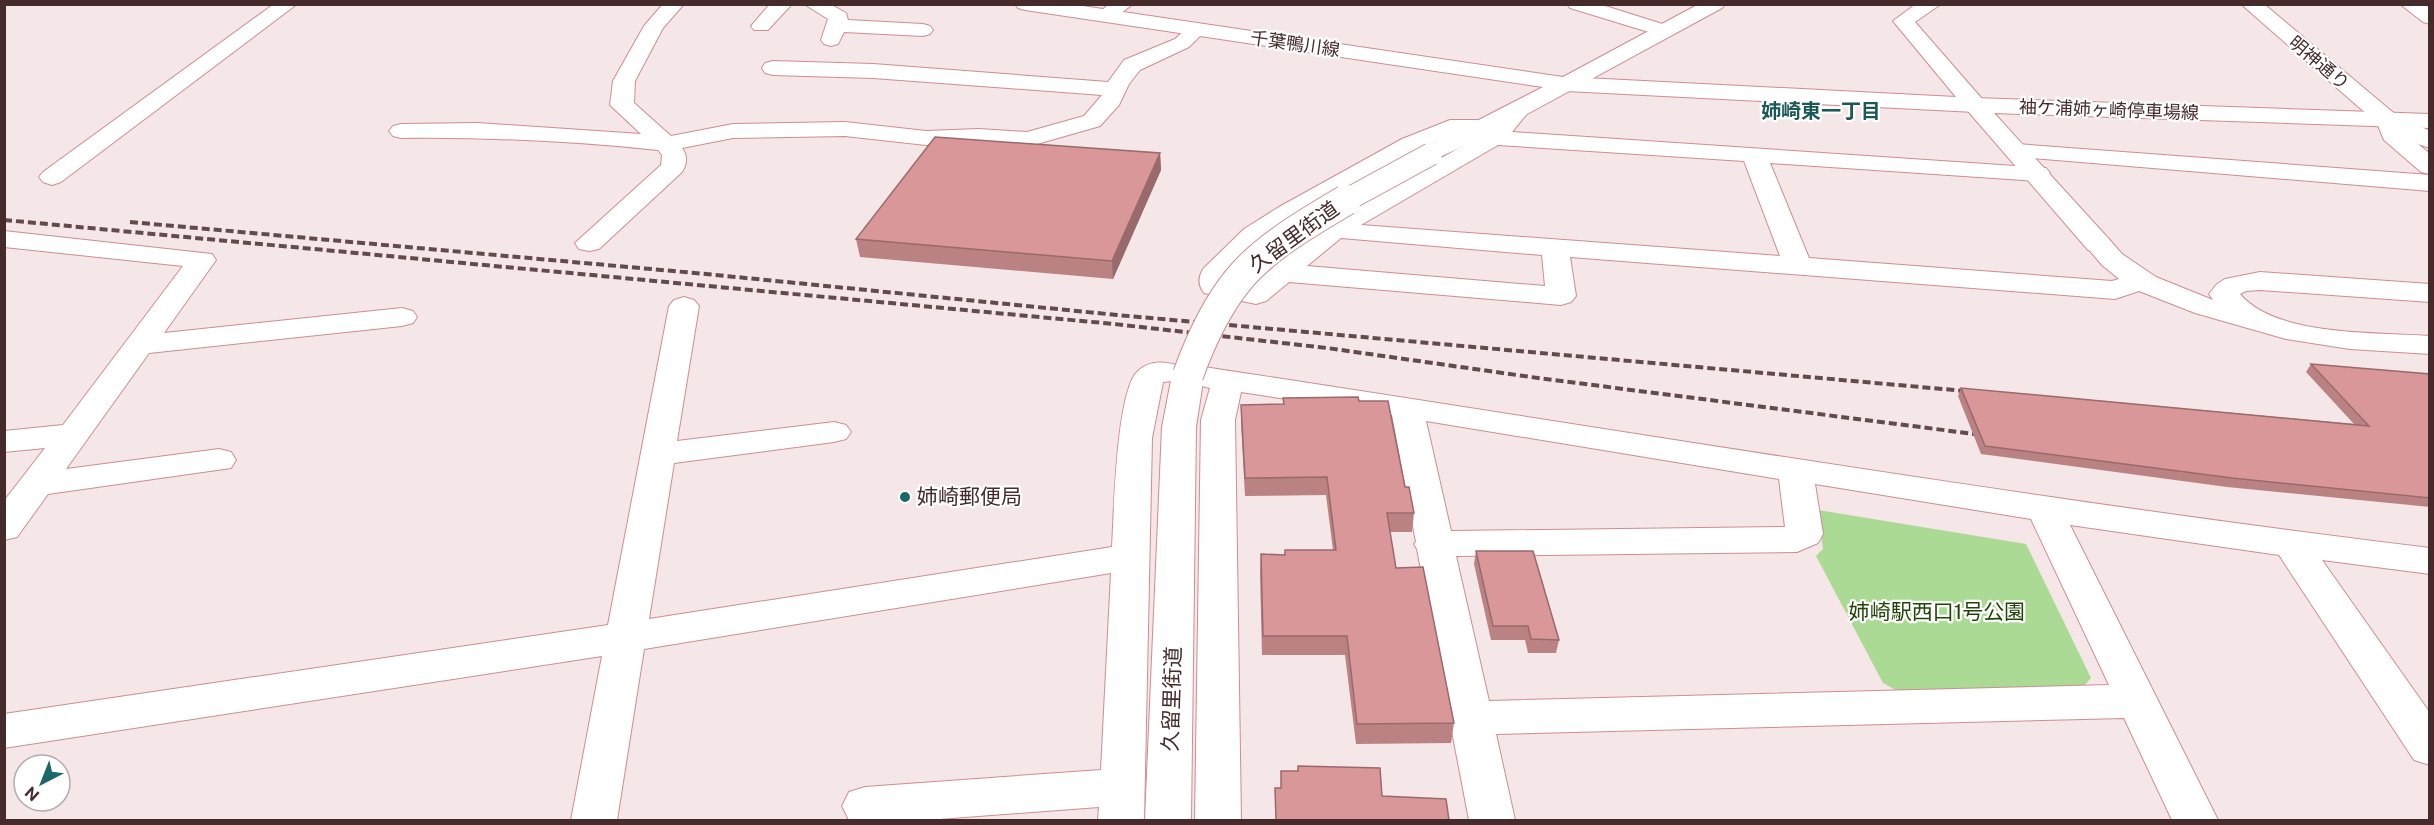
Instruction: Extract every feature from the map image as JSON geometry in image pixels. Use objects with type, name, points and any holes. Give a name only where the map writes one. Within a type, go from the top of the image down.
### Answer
[{"type":"street","points":[[52,177],[288,4]]},
{"type":"street","points":[[589,243],[673,167],[674,154],[666,144],[622,105],[624,81],[654,26],[674,4]]},
{"type":"street","points":[[760,26],[782,4]]},
{"type":"street","points":[[814,4],[839,17],[816,69]]},
{"type":"street","name":"千葉鴨川線","points":[[1025,4],[1566,84],[1975,105]]},
{"type":"street","points":[[1105,16],[1123,4]]},
{"type":"street","points":[[1577,4],[1665,31]]},
{"type":"street","points":[[1715,4],[1519,109],[1482,134],[1335,229],[1256,295],[1214,287],[1214,274],[1254,235],[1288,213],[1411,144],[1450,127],[1482,134],[1754,155],[2037,173]]},
{"type":"street","points":[[1931,4],[1903,21],[1975,105]]},
{"type":"street","name":"明神通り","points":[[2251,4],[2388,120],[2430,141]]},
{"type":"street","points":[[2410,4],[2430,18]]},
{"type":"street","points":[[836,25],[923,30]]},
{"type":"street","points":[[401,131],[477,130],[602,137],[666,144],[733,131],[845,129],[926,138],[979,136],[1030,139],[1044,133],[1070,129],[1092,121],[1111,100],[1132,65],[1182,43],[1196,30]]},
{"type":"street","points":[[773,68],[1116,89]]},
{"type":"street","points":[[96,127],[144,97],[189,77]]},
{"type":"street","name":"袖ケ浦姉ヶ崎停車場線","points":[[1975,105],[2430,121]]},
{"type":"street","name":"袖ケ浦姉ヶ崎停車場線","points":[[1975,105],[2111,260],[2139,281],[2216,310],[2265,325]]},
{"type":"street","name":"明神通り","points":[[2388,120],[2392,135],[2430,167]]},
{"type":"street","name":"久留里街道","points":[[1168,820],[1179,426],[1183,394],[1192,364],[1234,285],[1250,267],[1329,208],[1431,154],[1482,134]]},
{"type":"street","points":[[2016,151],[2430,183]]},
{"type":"street","points":[[1754,155],[1798,266]]},
{"type":"street","points":[[1335,229],[1359,233],[2115,290],[2139,281]]},
{"type":"street","points":[[4,239],[202,260],[4,528]]},
{"type":"street","points":[[2098,244],[2137,261],[2228,289]]},
{"type":"street","points":[[1283,273],[1561,296],[1555,248]]},
{"type":"street","points":[[2430,293],[2260,281],[2240,282],[2224,294],[2228,302],[2265,325],[2318,336],[2430,345]]},
{"type":"street","points":[[594,820],[628,637],[684,306]]},
{"type":"street","points":[[139,345],[402,317]]},
{"type":"street","points":[[865,806],[1121,804],[1135,438],[1148,378],[1158,371],[1170,373]]},
{"type":"street","points":[[1218,820],[1218,420],[1216,379],[2044,508],[2292,545],[2430,561]]},
{"type":"street","points":[[1407,409],[1433,544],[1492,820]]},
{"type":"street","points":[[659,454],[834,432]]},
{"type":"street","points":[[4,442],[73,434]]},
{"type":"street","points":[[37,484],[219,460]]},
{"type":"street","points":[[1433,544],[1797,539],[1804,534],[1795,470]]},
{"type":"street","points":[[2044,508],[2195,820]]},
{"type":"street","points":[[2292,545],[2430,748]]},
{"type":"street","points":[[4,730],[628,637],[1131,575]]},
{"type":"street","points":[[1472,718],[2136,701]]},
{"type":"green space","name":"姉崎駅西口1号公園","points":[[1818,510],[2026,544],[2091,678],[2080,690],[1903,694],[1883,683],[1816,556],[1823,549]]},
{"type":"building","points":[[935,137],[1160,153],[1112,261],[856,239]]},
{"type":"building","points":[[2311,364],[2430,374],[2430,498],[2232,478],[1985,446],[1961,388],[2369,426]]},
{"type":"building","points":[[1358,397],[1359,401],[1388,401],[1405,487],[1409,487],[1414,513],[1387,513],[1396,568],[1423,567],[1454,723],[1357,724],[1347,636],[1263,636],[1261,554],[1285,555],[1285,550],[1336,550],[1327,477],[1245,478],[1241,405],[1284,404],[1283,398]]},
{"type":"building","points":[[1476,551],[1533,551],[1559,640],[1531,639],[1528,626],[1493,626]]},
{"type":"building","points":[[1298,766],[1380,768],[1382,796],[1446,799],[1449,820],[1276,820],[1275,788],[1281,788],[1281,771],[1298,771]]},
{"type":"railway","points":[[4,220],[1114,324],[1327,348],[1538,378],[1990,436]]},
{"type":"railway","points":[[130,222],[706,274],[1117,315],[1976,392]]},
{"type":"place","name":"姉崎郵便局","points":[[905,497]]},
{"type":"district","name":"姉崎東一丁目","points":[[1821,111]]}]
